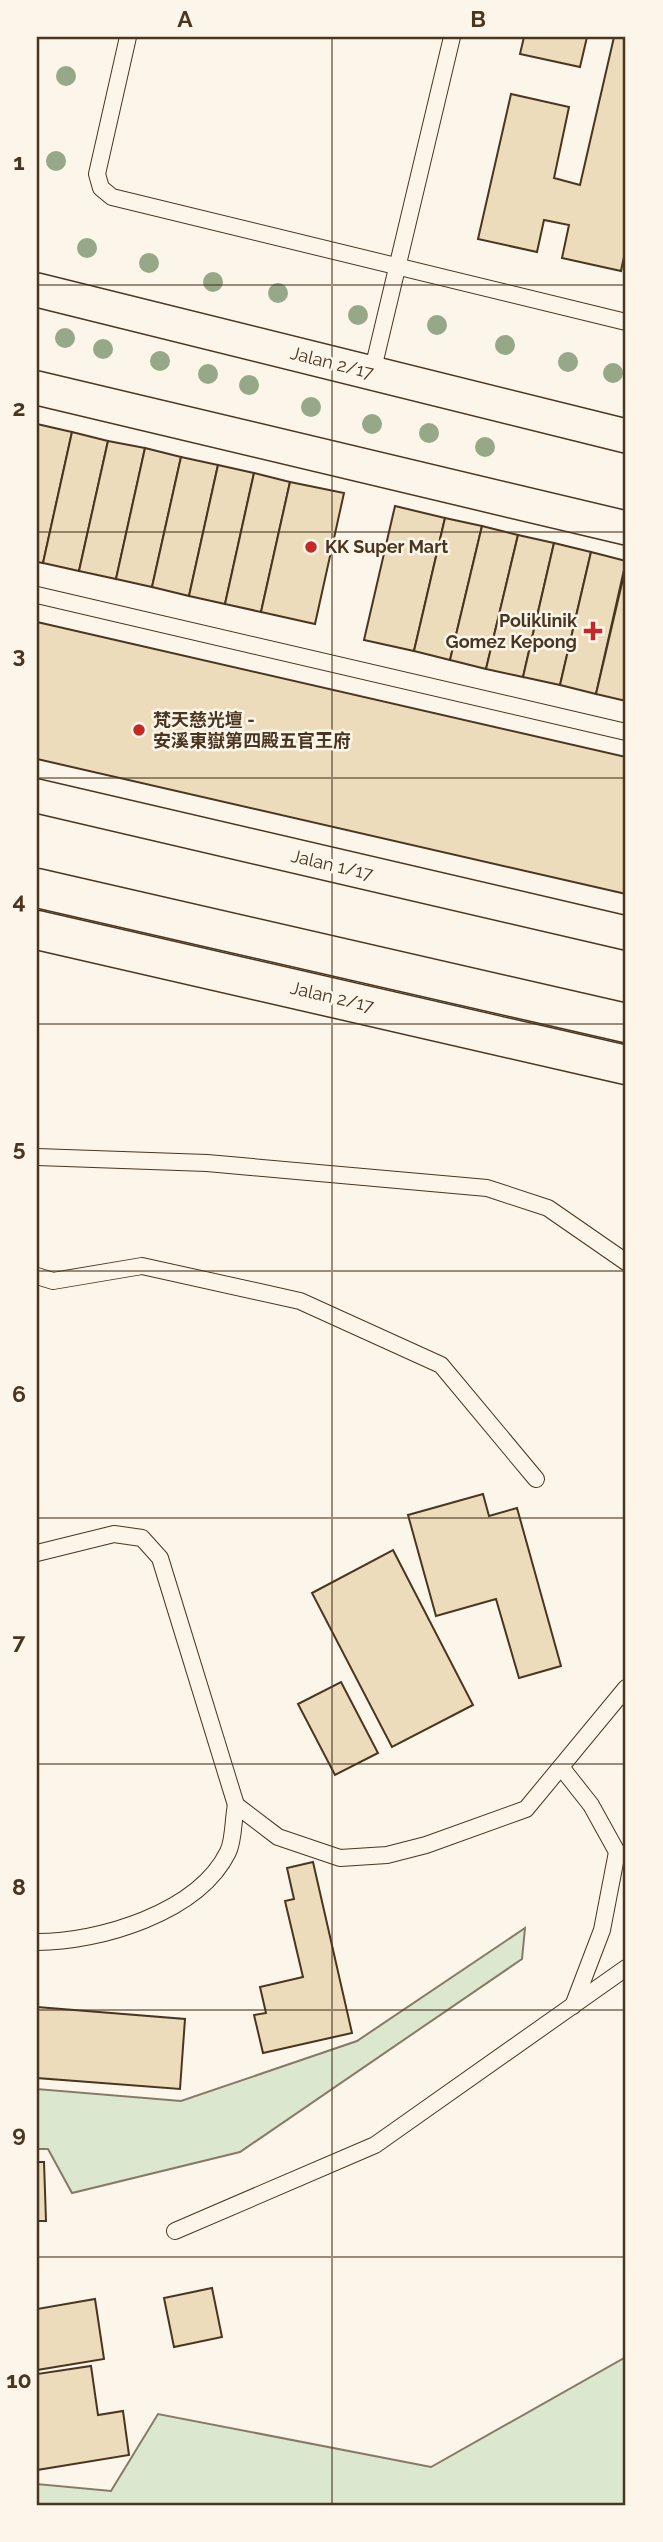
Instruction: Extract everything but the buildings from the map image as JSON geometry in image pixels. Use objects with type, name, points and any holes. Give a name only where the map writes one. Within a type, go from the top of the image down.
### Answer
[{"type":"street","name":"Jalan 2/17","points":[[37,290],[626,436]]},
{"type":"street","points":[[37,388],[626,528]]},
{"type":"street","name":"Jalan 1/17","points":[[37,796],[626,933]]},
{"type":"street","points":[[37,888],[626,1023]]},
{"type":"street","name":"Jalan 2/17","points":[[37,930],[626,1065]]},
{"type":"lane","points":[[128,37],[97,174],[101,188],[112,197],[626,321]]},
{"type":"lane","points":[[372,373],[453,37]]},
{"type":"lane","points":[[37,595],[626,732]]},
{"type":"lane","points":[[37,1157],[207,1163],[487,1188],[548,1208],[626,1262]]},
{"type":"lane","points":[[37,1276],[53,1281],[142,1266],[300,1301],[441,1365],[536,1479]]},
{"type":"lane","points":[[37,1553],[114,1534],[142,1538],[160,1558],[236,1805],[228,1852],[199,1891],[146,1921],[61,1942],[37,1942]]},
{"type":"lane","points":[[236,1805],[278,1838],[340,1858],[387,1856],[526,1809],[626,1688]]},
{"type":"lane","points":[[561,1767],[590,1805],[617,1852],[602,1930],[573,2006]]},
{"type":"lane","points":[[175,2231],[375,2145],[626,1968]]},
{"type":"green space","points":[[525,1928],[522,1959],[240,2152],[72,2193],[48,2149],[37,2149],[37,2089],[181,2101],[357,2041]]},
{"type":"green space","points":[[626,2357],[626,2505],[37,2505],[37,2484],[111,2491],[158,2414],[431,2467]]},
{"type":"place","name":"KK Super Mart","points":[[311,547]]},
{"type":"place","name":"Poliklinik Gomez Kepong","points":[[593,631]]},
{"type":"place","name":"梵天慈光壇 - 安溪東嶽第四殿五官王府","points":[[139,730]]}]
